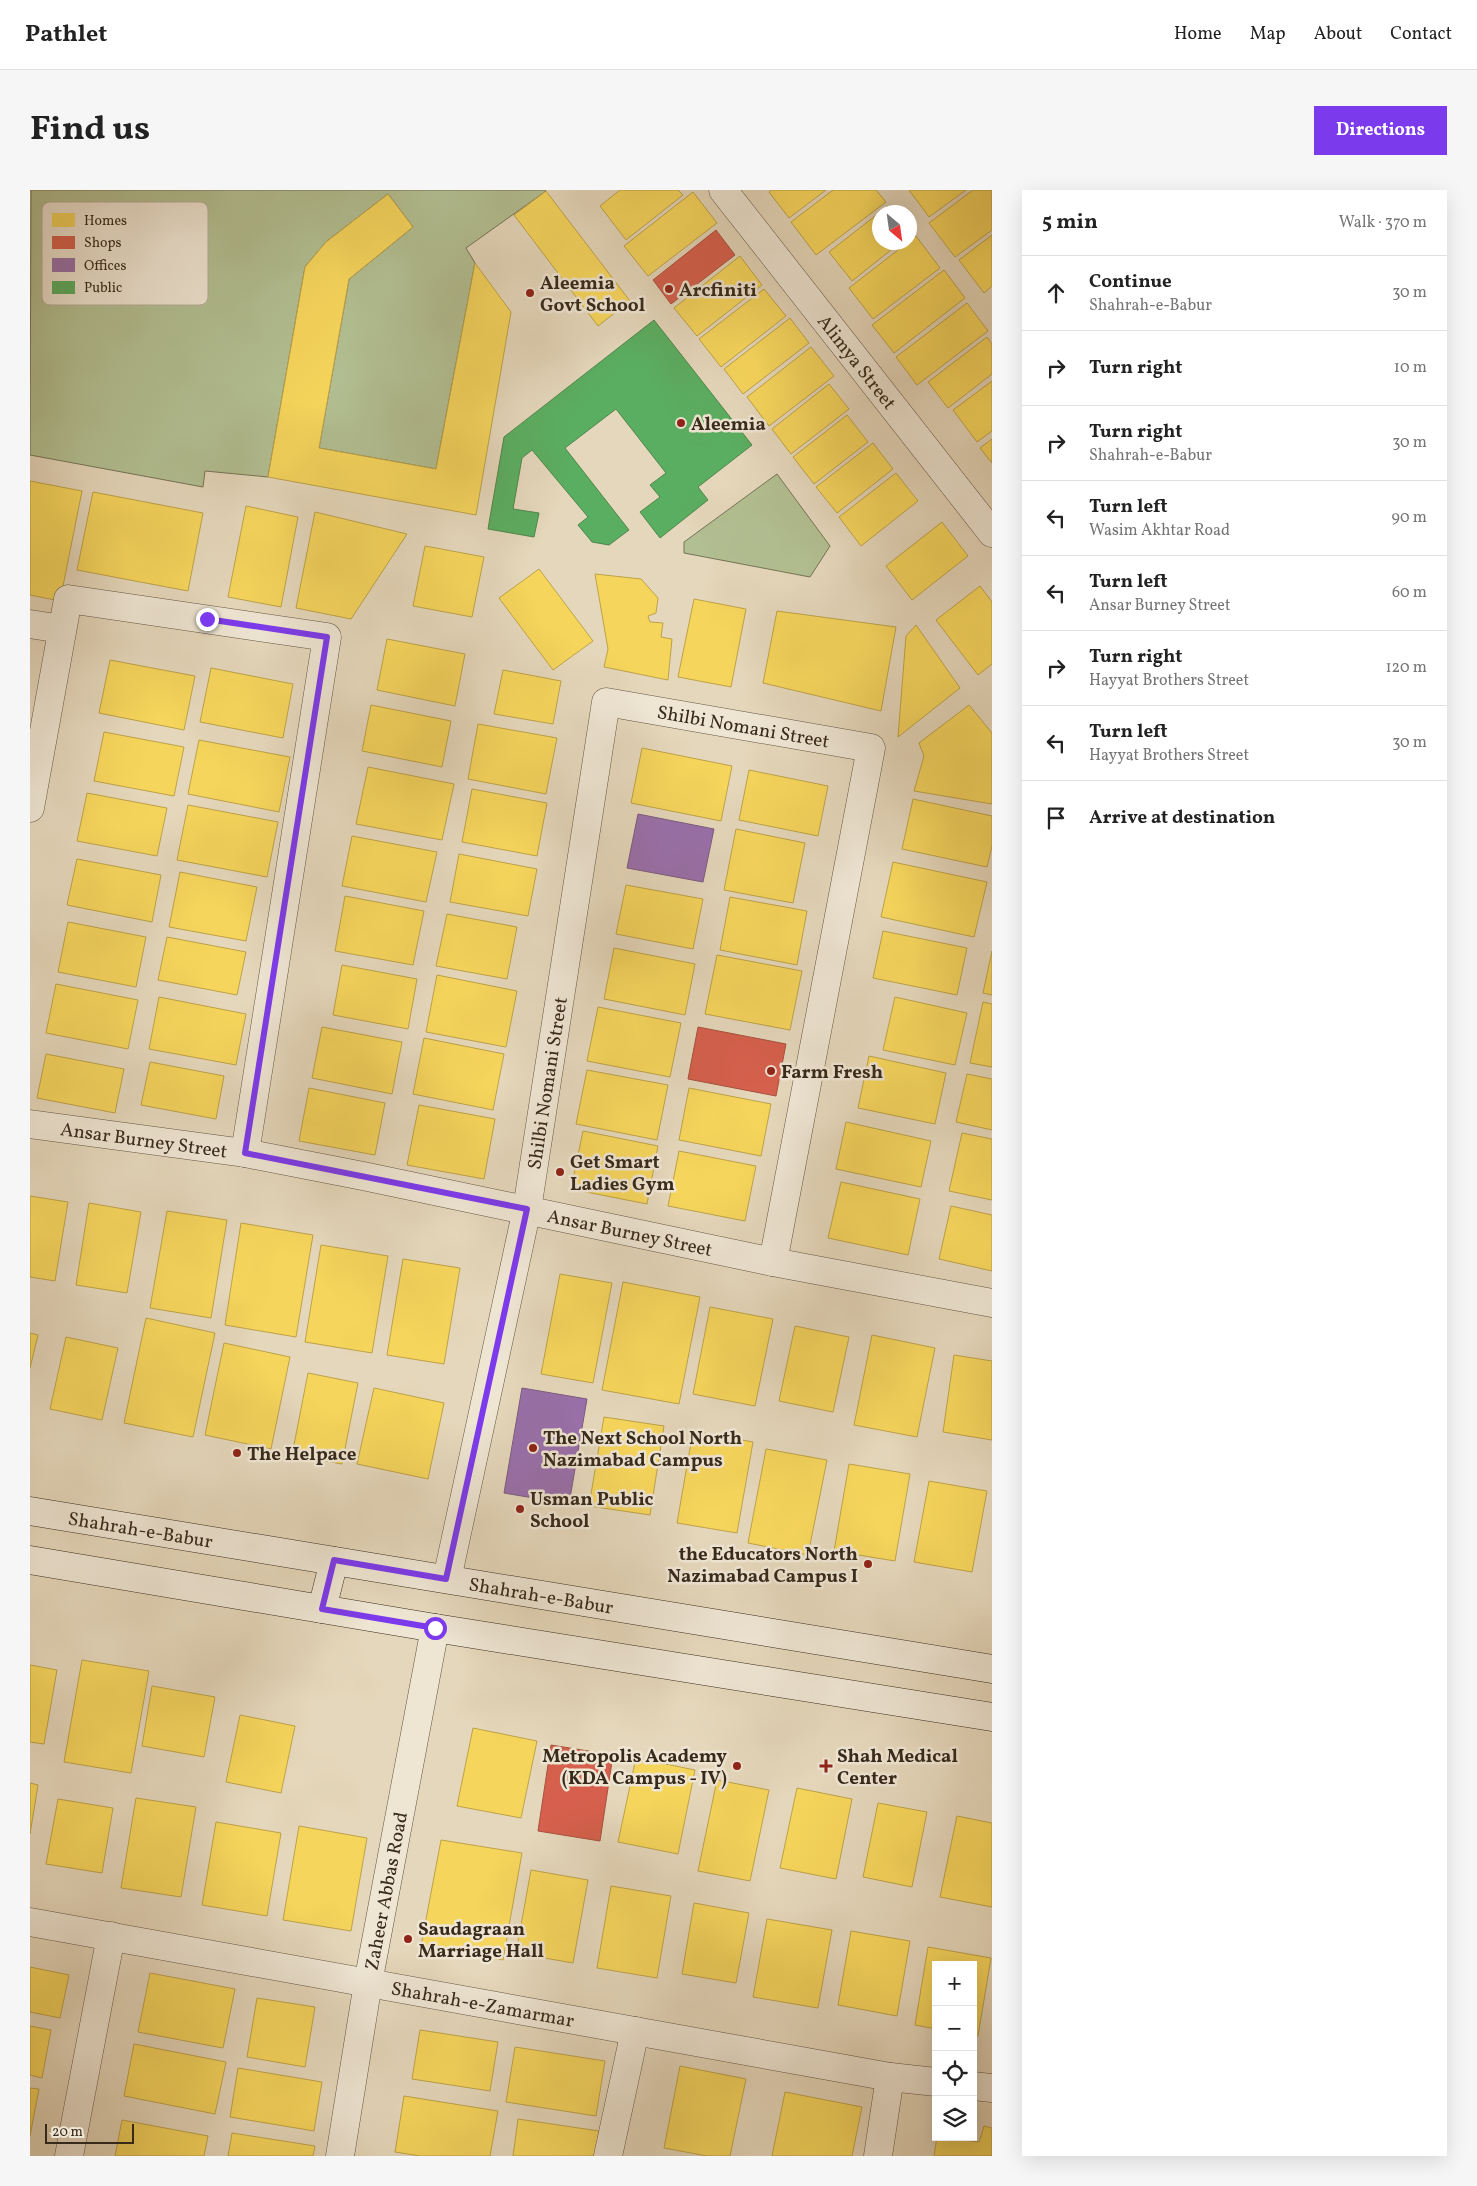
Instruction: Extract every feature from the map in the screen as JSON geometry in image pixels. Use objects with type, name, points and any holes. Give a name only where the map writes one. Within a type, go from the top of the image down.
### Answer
[{"type":"street","name":"Alimya Street","points":[[723,190],[992,533]]},
{"type":"street","points":[[30,808],[68,600],[327,637],[245,1153]]},
{"type":"street","points":[[30,624],[62,629]]},
{"type":"street","name":"Shilbi Nomani Street","points":[[527,1209],[606,702],[871,748],[772,1262]]},
{"type":"street","name":"Ansar Burney Street","points":[[30,1124],[245,1153],[527,1209],[772,1262],[992,1302]]},
{"type":"street","points":[[446,1579],[527,1209]]},
{"type":"street","name":"Shahrah-e-Babur","points":[[30,1511],[992,1669]]},
{"type":"street","points":[[30,1560],[435,1628],[992,1717]]},
{"type":"street","points":[[322,1609],[334,1560]]},
{"type":"street","name":"Zaheer Abbas Road","points":[[340,2156],[368,1983],[435,1628]]},
{"type":"street","name":"Shahrah-e-Zamarmar","points":[[30,1922],[635,2032],[890,2077],[932,2082]]},
{"type":"street","points":[[69,2156],[111,1936]]},
{"type":"street","points":[[608,2156],[635,2032]]},
{"type":"street","points":[[878,2156],[890,2077]]},
{"type":"street","points":[[977,2086],[992,2088]]},
{"type":"green space","points":[[31,190],[546,191],[466,248],[475,263],[436,469],[319,448],[349,279],[413,227],[388,194],[326,242],[305,267],[268,477],[205,471],[203,487],[30,455]]},
{"type":"green space","points":[[777,474],[830,546],[810,577],[684,553],[684,542]]},
{"type":"building: Homes","points":[[620,190],[678,190],[683,195],[626,240],[600,206]]},
{"type":"building: Homes","points":[[771,190],[826,190],[789,218],[769,192]]},
{"type":"building: Homes","points":[[833,190],[876,190],[886,202],[882,205],[872,205],[872,213],[816,255],[791,222]]},
{"type":"building: Homes","points":[[909,190],[966,190],[929,217]]},
{"type":"building: Homes","points":[[973,190],[992,190],[992,230],[955,257],[929,223]]},
{"type":"building: Homes","points":[[546,191],[630,301],[598,326],[514,215]]},
{"type":"building: Homes","points":[[693,192],[717,223],[648,276],[624,246]]},
{"type":"building: Homes","points":[[388,194],[413,227],[349,279],[319,448],[436,469],[475,263],[511,312],[476,515],[268,477],[305,267],[326,242]]},
{"type":"building: Homes","points":[[872,218],[872,250],[891,250],[852,281],[829,252]]},
{"type":"building: Homes","points":[[992,235],[992,286],[984,293],[959,260]]},
{"type":"building: Homes","points":[[917,237],[940,268],[873,319],[849,288],[898,250],[917,250]]},
{"type":"building: Homes","points":[[740,256],[762,285],[697,336],[674,308]]},
{"type":"building: Homes","points":[[944,270],[965,298],[894,353],[872,325]]},
{"type":"building: Homes","points":[[764,289],[786,316],[721,367],[699,339]]},
{"type":"building: Homes","points":[[967,303],[988,331],[917,385],[896,357]]},
{"type":"building: Homes","points":[[790,318],[809,343],[743,394],[724,369]]},
{"type":"building: Homes","points":[[987,337],[992,344],[992,374],[948,408],[928,382]]},
{"type":"building: Homes","points":[[811,347],[834,376],[769,426],[747,397]]},
{"type":"building: Homes","points":[[992,381],[992,431],[977,442],[953,410]]},
{"type":"building: Homes","points":[[829,384],[849,409],[791,454],[772,429]]},
{"type":"building: Homes","points":[[847,415],[868,442],[814,484],[793,457]]},
{"type":"building: Homes","points":[[992,439],[992,463],[980,448]]},
{"type":"building: Homes","points":[[873,443],[893,469],[837,513],[816,487]]},
{"type":"building: Homes","points":[[896,473],[918,501],[861,546],[839,517]]},
{"type":"building: Homes","points":[[30,481],[82,491],[60,601],[30,595]]},
{"type":"building: Homes","points":[[93,492],[203,513],[188,591],[77,570]]},
{"type":"building: Homes","points":[[246,506],[298,517],[281,607],[228,597]]},
{"type":"building: Homes","points":[[315,512],[407,534],[351,619],[296,608]]},
{"type":"building: Homes","points":[[942,522],[968,556],[912,600],[886,566]]},
{"type":"building: Homes","points":[[425,546],[484,557],[472,617],[413,606]]},
{"type":"building: Homes","points":[[539,569],[593,641],[553,670],[499,598]]},
{"type":"building: Homes","points":[[595,574],[641,579],[658,598],[656,613],[648,616],[650,622],[663,623],[661,637],[672,639],[668,680],[604,667],[608,649]]},
{"type":"building: Homes","points":[[980,586],[992,602],[992,664],[978,675],[936,620]]},
{"type":"building: Homes","points":[[694,599],[746,609],[731,687],[678,677]]},
{"type":"building: Homes","points":[[777,611],[896,627],[881,711],[763,683]]},
{"type":"building: Homes","points":[[916,625],[960,688],[898,737],[906,636]]},
{"type":"building: Homes","points":[[387,639],[465,654],[455,706],[377,690]]},
{"type":"building: Homes","points":[[110,660],[195,676],[184,730],[99,713]]},
{"type":"building: Homes","points":[[211,668],[293,684],[283,738],[200,722]]},
{"type":"building: Homes","points":[[503,670],[561,681],[553,724],[494,714]]},
{"type":"building: Homes","points":[[371,705],[451,721],[442,767],[362,751]]},
{"type":"building: Homes","points":[[969,705],[992,733],[992,804],[914,791],[924,756],[919,743]]},
{"type":"building: Homes","points":[[478,724],[557,738],[546,794],[468,779]]},
{"type":"building: Homes","points":[[104,732],[184,747],[174,796],[94,781]]},
{"type":"building: Homes","points":[[199,740],[290,757],[279,812],[188,794]]},
{"type":"building: Homes","points":[[642,748],[732,766],[721,821],[631,803]]},
{"type":"building: Homes","points":[[368,767],[454,784],[442,840],[356,824]]},
{"type":"building: Homes","points":[[749,770],[828,786],[818,836],[739,820]]},
{"type":"building: Homes","points":[[472,789],[547,803],[537,856],[462,842]]},
{"type":"building: Homes","points":[[87,793],[167,808],[157,856],[77,841]]},
{"type":"building: Homes","points":[[913,799],[992,816],[992,846],[987,867],[902,849]]},
{"type":"building: Homes","points":[[188,805],[278,822],[267,877],[177,860]]},
{"type":"building: Homes","points":[[736,829],[805,843],[793,903],[724,890]]},
{"type":"building: Homes","points":[[352,836],[437,852],[426,902],[342,886]]},
{"type":"building: Homes","points":[[459,854],[537,869],[528,916],[450,902]]},
{"type":"building: Homes","points":[[77,859],[161,875],[152,922],[67,905]]},
{"type":"building: Homes","points":[[893,862],[987,882],[974,937],[881,917]]},
{"type":"building: Homes","points":[[180,872],[257,887],[246,941],[169,927]]},
{"type":"building: Homes","points":[[626,885],[703,899],[693,949],[616,934]]},
{"type":"building: Homes","points":[[345,896],[424,911],[413,965],[335,951]]},
{"type":"building: Homes","points":[[730,897],[807,911],[797,965],[720,950]]},
{"type":"building: Homes","points":[[447,914],[517,927],[507,979],[436,966]]},
{"type":"building: Homes","points":[[68,922],[146,937],[136,987],[58,972]]},
{"type":"building: Homes","points":[[883,931],[967,948],[957,995],[873,978]]},
{"type":"building: Homes","points":[[167,937],[246,952],[237,995],[158,980]]},
{"type":"building: Homes","points":[[614,948],[695,964],[685,1015],[604,999]]},
{"type":"building: Homes","points":[[992,951],[992,995],[983,993]]},
{"type":"building: Homes","points":[[717,955],[802,971],[790,1030],[705,1014]]},
{"type":"building: Homes","points":[[342,965],[417,979],[408,1029],[333,1015]]},
{"type":"building: Homes","points":[[437,975],[517,991],[506,1047],[426,1032]]},
{"type":"building: Homes","points":[[56,984],[138,1000],[128,1049],[46,1033]]},
{"type":"building: Homes","points":[[159,997],[246,1014],[236,1065],[149,1049]]},
{"type":"building: Homes","points":[[895,997],[967,1013],[955,1065],[883,1050]]},
{"type":"building: Homes","points":[[983,1002],[992,1004],[992,1067],[970,1063]]},
{"type":"building: Homes","points":[[598,1007],[681,1023],[670,1077],[587,1061]]},
{"type":"building: Homes","points":[[322,1027],[402,1042],[392,1094],[312,1078]]},
{"type":"building: Homes","points":[[424,1038],[504,1054],[493,1110],[413,1094]]},
{"type":"building: Homes","points":[[46,1054],[124,1069],[115,1113],[37,1098]]},
{"type":"building: Homes","points":[[869,1056],[946,1073],[935,1124],[858,1108]]},
{"type":"building: Homes","points":[[150,1062],[224,1076],[216,1119],[141,1105]]},
{"type":"building: Homes","points":[[587,1070],[668,1085],[657,1140],[576,1124]]},
{"type":"building: Homes","points":[[967,1074],[992,1079],[992,1130],[956,1122]]},
{"type":"building: Homes","points":[[309,1088],[385,1103],[375,1155],[299,1141]]},
{"type":"building: Homes","points":[[689,1088],[771,1104],[761,1156],[679,1140]]},
{"type":"building: Homes","points":[[419,1105],[495,1119],[484,1179],[407,1165]]},
{"type":"building: Homes","points":[[846,1122],[931,1141],[921,1187],[836,1169]]},
{"type":"building: Homes","points":[[583,1131],[658,1146],[647,1204],[571,1189]]},
{"type":"building: Homes","points":[[962,1133],[992,1139],[992,1200],[949,1191]]},
{"type":"building: Homes","points":[[679,1151],[756,1166],[745,1221],[668,1206]]},
{"type":"building: Homes","points":[[841,1182],[920,1199],[908,1255],[828,1238]]},
{"type":"building: Homes","points":[[30,1196],[68,1202],[55,1281],[30,1277]]},
{"type":"building: Homes","points":[[89,1203],[141,1212],[127,1293],[76,1285]]},
{"type":"building: Homes","points":[[951,1206],[992,1215],[992,1271],[939,1259]]},
{"type":"building: Homes","points":[[167,1211],[227,1220],[211,1318],[150,1308]]},
{"type":"building: Homes","points":[[241,1223],[313,1235],[296,1337],[225,1325]]},
{"type":"building: Homes","points":[[321,1245],[388,1256],[372,1353],[305,1342]]},
{"type":"building: Homes","points":[[403,1259],[460,1268],[444,1364],[387,1355]]},
{"type":"building: Homes","points":[[560,1274],[612,1283],[593,1383],[541,1374]]},
{"type":"building: Homes","points":[[623,1282],[700,1297],[679,1404],[602,1390]]},
{"type":"building: Homes","points":[[710,1307],[773,1319],[755,1406],[693,1394]]},
{"type":"building: Homes","points":[[146,1318],[215,1333],[193,1437],[124,1423]]},
{"type":"building: Homes","points":[[795,1326],[849,1337],[833,1412],[779,1401]]},
{"type":"building: Homes","points":[[30,1333],[38,1335],[30,1368]]},
{"type":"building: Homes","points":[[872,1335],[935,1348],[917,1437],[854,1425]]},
{"type":"building: Homes","points":[[66,1337],[118,1348],[102,1420],[50,1409]]},
{"type":"building: Homes","points":[[224,1343],[290,1357],[271,1449],[205,1435]]},
{"type":"building: Homes","points":[[954,1355],[992,1361],[992,1440],[943,1432]]},
{"type":"building: Homes","points":[[308,1373],[358,1383],[342,1464],[292,1455]]},
{"type":"building: Homes","points":[[374,1388],[444,1403],[428,1479],[357,1464]]},
{"type":"building: Homes","points":[[604,1417],[664,1426],[650,1515],[589,1506]]},
{"type":"building: Homes","points":[[693,1431],[753,1442],[737,1533],[677,1523]]},
{"type":"building: Homes","points":[[766,1449],[827,1460],[808,1555],[748,1543]]},
{"type":"building: Homes","points":[[849,1464],[910,1474],[895,1561],[834,1551]]},
{"type":"building: Homes","points":[[929,1481],[987,1491],[972,1572],[914,1562]]},
{"type":"building: Homes","points":[[82,1660],[149,1671],[131,1773],[64,1762]]},
{"type":"building: Homes","points":[[30,1665],[57,1670],[44,1744],[30,1742]]},
{"type":"building: Homes","points":[[152,1686],[215,1697],[204,1757],[142,1746]]},
{"type":"building: Homes","points":[[240,1715],[295,1726],[281,1793],[226,1782]]},
{"type":"building: Homes","points":[[473,1728],[537,1741],[521,1818],[457,1806]]},
{"type":"building: Homes","points":[[636,1758],[695,1770],[678,1854],[618,1842]]},
{"type":"building: Homes","points":[[717,1780],[769,1790],[750,1881],[698,1871]]},
{"type":"building: Homes","points":[[30,1783],[38,1785],[30,1834]]},
{"type":"building: Homes","points":[[797,1788],[852,1799],[836,1879],[780,1868]]},
{"type":"building: Homes","points":[[136,1798],[196,1807],[181,1897],[121,1888]]},
{"type":"building: Homes","points":[[58,1799],[113,1808],[102,1873],[46,1864]]},
{"type":"building: Homes","points":[[878,1803],[927,1812],[912,1887],[863,1877]]},
{"type":"building: Homes","points":[[957,1816],[992,1823],[992,1907],[940,1897]]},
{"type":"building: Homes","points":[[216,1822],[281,1833],[267,1916],[202,1905]]},
{"type":"building: Homes","points":[[299,1826],[367,1838],[351,1931],[283,1920]]},
{"type":"building: Homes","points":[[441,1840],[522,1853],[503,1960],[421,1946]]},
{"type":"building: Homes","points":[[531,1870],[588,1880],[573,1963],[516,1953]]},
{"type":"building: Homes","points":[[611,1886],[671,1896],[657,1978],[597,1968]]},
{"type":"building: Homes","points":[[694,1903],[749,1913],[736,1983],[682,1974]]},
{"type":"building: Homes","points":[[767,1919],[832,1930],[818,2008],[753,1997]]},
{"type":"building: Homes","points":[[851,1931],[910,1941],[897,2016],[838,2005]]},
{"type":"building: Homes","points":[[928,1947],[991,1958],[978,2036],[977,1961],[932,1961],[932,2028],[915,2025]]},
{"type":"building: Homes","points":[[30,1967],[69,1975],[60,2018],[30,2012]]},
{"type":"building: Homes","points":[[150,1973],[235,1989],[223,2048],[138,2032]]},
{"type":"building: Homes","points":[[257,1998],[315,2007],[305,2067],[247,2057]]},
{"type":"building: Homes","points":[[30,2026],[51,2030],[42,2078],[30,2075]]},
{"type":"building: Homes","points":[[420,2030],[498,2042],[490,2091],[412,2079]]},
{"type":"building: Homes","points":[[134,2044],[226,2062],[215,2114],[124,2096]]},
{"type":"building: Homes","points":[[515,2047],[605,2061],[596,2116],[506,2102]]},
{"type":"building: Homes","points":[[680,2066],[746,2079],[730,2156],[707,2156],[664,2148]]},
{"type":"building: Homes","points":[[238,2068],[322,2082],[314,2131],[230,2117]]},
{"type":"building: Homes","points":[[30,2088],[39,2089],[30,2136]]},
{"type":"building: Homes","points":[[785,2092],[862,2107],[852,2156],[772,2156]]},
{"type":"building: Homes","points":[[404,2096],[498,2111],[490,2156],[420,2156],[395,2152]]},
{"type":"building: Homes","points":[[518,2119],[599,2131],[595,2156],[513,2156]]},
{"type":"building: Homes","points":[[122,2120],[208,2136],[204,2156],[115,2156]]},
{"type":"building: Homes","points":[[984,2126],[992,2128],[992,2156],[934,2156],[936,2141],[979,2142]]},
{"type":"building: Homes","points":[[232,2133],[315,2146],[313,2156],[228,2156]]},
{"type":"building: Shops","points":[[716,230],[735,255],[671,304],[653,280]]},
{"type":"building: Shops","points":[[698,1027],[786,1044],[776,1096],[688,1079]]},
{"type":"building: Shops","points":[[551,1745],[613,1755],[600,1841],[538,1831]]},
{"type":"building: Offices","points":[[638,814],[714,829],[703,882],[627,868]]},
{"type":"building: Offices","points":[[522,1388],[587,1399],[569,1504],[504,1493]]},
{"type":"building: Public","name":"Aleemia","points":[[654,320],[752,445],[698,487],[708,500],[660,538],[640,512],[660,497],[650,485],[666,473],[616,409],[565,448],[629,530],[609,545],[592,542],[578,525],[588,517],[532,450],[522,458],[513,509],[539,513],[534,537],[488,529],[504,437]]},
{"type":"place","name":"Arcfiniti","points":[[669,289]]},
{"type":"place","name":"Aleemia Govt School","points":[[530,293]]},
{"type":"place","name":"Aleemia","points":[[681,423]]},
{"type":"place","name":"Farm Fresh","points":[[771,1071]]},
{"type":"place","name":"Get Smart Ladies Gym","points":[[560,1172]]},
{"type":"place","name":"The Next School North Nazimabad Campus","points":[[533,1448]]},
{"type":"place","name":"The Helpace","points":[[237,1453]]},
{"type":"place","name":"Usman Public School","points":[[520,1509]]},
{"type":"place","name":"the Educators North Nazimabad Campus I","points":[[868,1564]]},
{"type":"place","name":"Metropolis Academy (KDA Campus - IV)","points":[[737,1766]]},
{"type":"place","name":"Shah Medical Center","points":[[826,1766]]},
{"type":"place","name":"Saudagraan Marriage Hall","points":[[408,1939]]},
{"type":"route","points":[[207,619],[327,637],[245,1153],[527,1209],[446,1579],[334,1560],[322,1609],[435,1628]]}]
